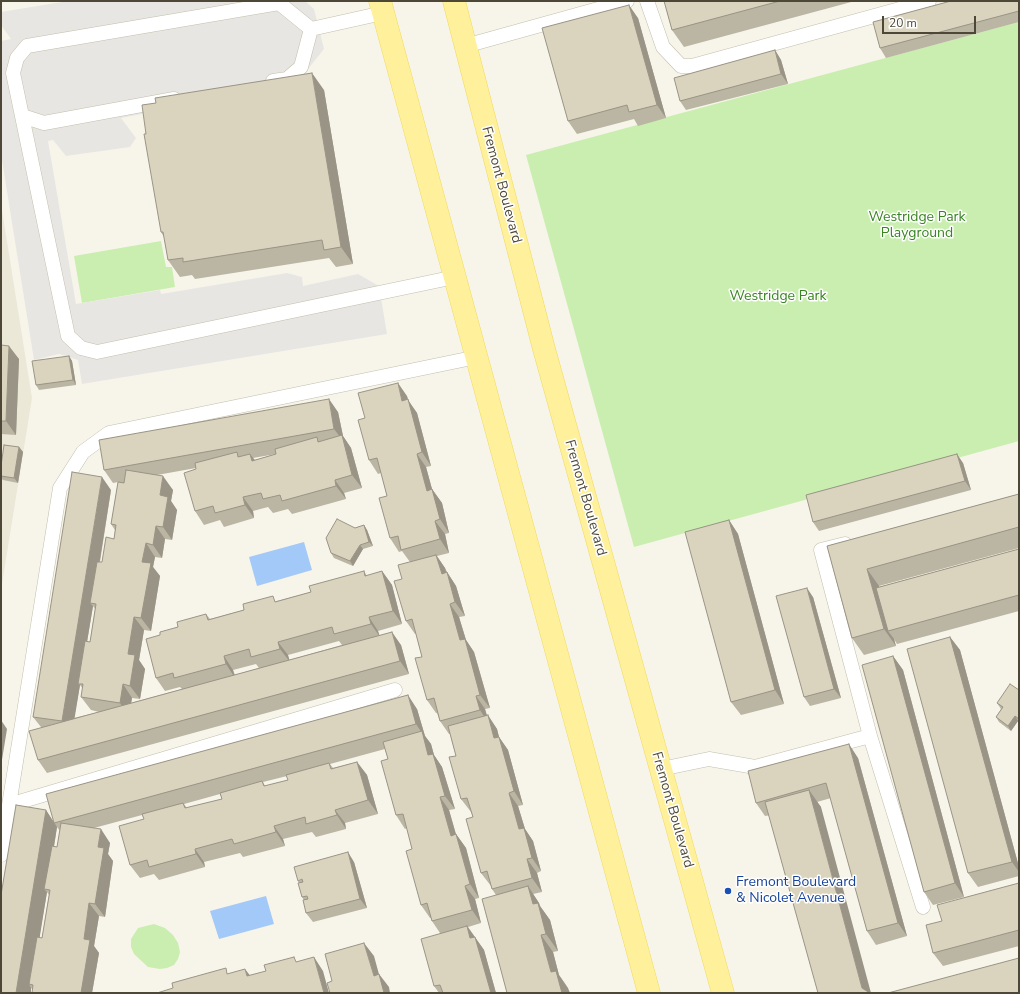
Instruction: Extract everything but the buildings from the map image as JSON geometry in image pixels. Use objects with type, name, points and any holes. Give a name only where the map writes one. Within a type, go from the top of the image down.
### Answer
[{"type":"main road","name":"Fremont Boulevard","points":[[454,1],[544,349],[723,993]]},
{"type":"main road","points":[[382,7],[649,993]]},
{"type":"lane","points":[[465,46],[627,1]]},
{"type":"lane","points":[[647,1],[663,47],[681,66],[692,66],[929,1]]},
{"type":"lane","points":[[311,29],[279,3],[27,46],[16,58],[13,73],[68,336],[81,348],[97,352],[455,278]]},
{"type":"lane","points":[[311,29],[382,7]]},
{"type":"lane","points":[[264,83],[287,79],[301,67],[311,29]]},
{"type":"lane","points":[[22,116],[44,123],[185,97]]},
{"type":"lane","points":[[1,855],[60,488],[82,452],[110,433],[477,357]]},
{"type":"lane","points":[[859,540],[821,550],[870,736],[923,907]]},
{"type":"lane","points":[[9,805],[395,690]]},
{"type":"lane","points":[[660,769],[709,759],[755,768],[870,736]]},
{"type":"shaded area","points":[[68,1],[305,1],[314,9],[324,49],[296,84],[121,118],[136,138],[130,147],[66,156],[53,140],[48,141],[76,304],[160,290],[161,294],[287,273],[302,277],[303,286],[358,274],[379,286],[387,334],[82,384],[78,360],[59,354],[34,360],[1,154],[1,41],[11,39],[1,25],[1,12]]},
{"type":"shaded area","points":[[1,204],[32,398],[1,590]]},
{"type":"green space","name":"Westridge Park","points":[[1019,22],[1019,441],[634,547],[526,155]]},
{"type":"green space","points":[[161,241],[166,267],[172,267],[175,287],[82,303],[74,256]]},
{"type":"green space","points":[[154,924],[165,928],[173,935],[178,943],[180,952],[178,959],[174,965],[167,968],[160,969],[148,967],[134,954],[131,947],[131,939],[138,928]]},
{"type":"water","points":[[304,542],[312,570],[257,586],[249,557]]},
{"type":"water","points":[[266,896],[274,924],[219,939],[210,911]]},
{"type":"place","name":"Fremont Boulevard & Nicolet Avenue","points":[[728,891]]},
{"type":"park label","name":"Westridge Park Playground","points":[[917,226]]}]
